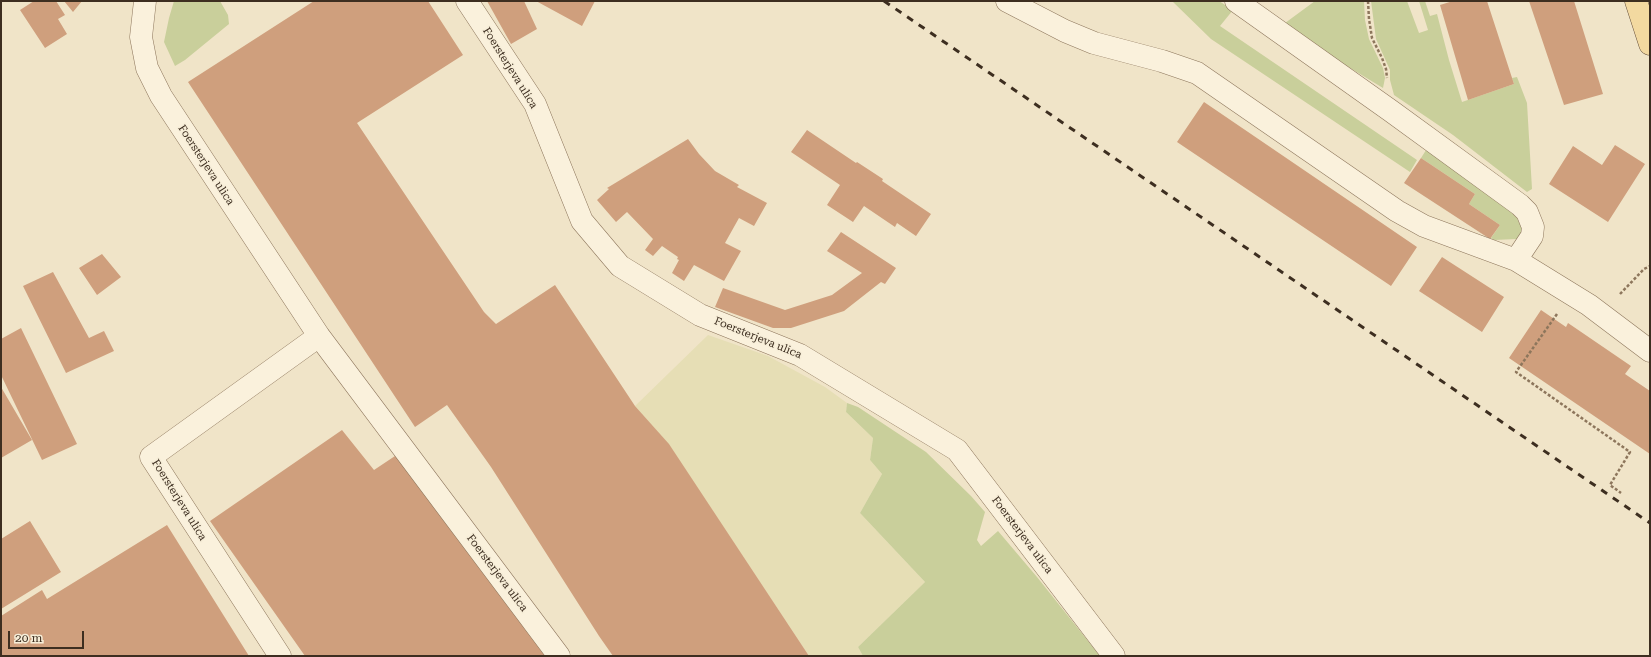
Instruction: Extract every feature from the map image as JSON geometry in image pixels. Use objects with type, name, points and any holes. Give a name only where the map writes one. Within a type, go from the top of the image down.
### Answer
[{"type":"main road","points":[[1636,1],[1650,44]]},
{"type":"street","name":"Foersterjeva ulica","points":[[145,1],[141,37],[147,68],[161,96],[319,336],[559,656]]},
{"type":"street","name":"Foersterjeva ulica","points":[[467,1],[535,104],[582,221],[620,266],[700,315],[800,355],[957,450],[1114,656]]},
{"type":"street","points":[[1007,1],[1065,31],[1087,40],[1181,66],[1197,73],[1397,211],[1424,226],[1516,260],[1589,305],[1650,351]]},
{"type":"street","points":[[1236,1],[1520,205],[1527,212],[1533,227],[1532,236],[1516,260]]},
{"type":"street","name":"Foersterjeva ulica","points":[[280,656],[151,456],[319,336]]},
{"type":"path","points":[[1368,1],[1372,38],[1386,70],[1391,111]]},
{"type":"path","points":[[1620,294],[1644,269],[1650,266]]},
{"type":"path","points":[[1571,294],[1516,372],[1630,452],[1610,485],[1621,493]]},
{"type":"shaded area","points":[[708,335],[768,356],[825,387],[847,403],[846,412],[873,438],[870,460],[882,474],[860,513],[925,582],[858,647],[863,656],[809,656],[669,445],[635,406]]},
{"type":"green space","points":[[174,1],[220,1],[228,15],[229,24],[185,60],[175,66],[164,42]]},
{"type":"green space","points":[[1172,1],[1219,1],[1233,10],[1220,26],[1417,160],[1410,172],[1211,39]]},
{"type":"green space","points":[[1315,1],[1364,1],[1365,20],[1369,39],[1383,68],[1385,78],[1383,88],[1281,26]]},
{"type":"green space","points":[[1371,1],[1407,1],[1419,33],[1428,30],[1419,1],[1425,1],[1430,16],[1437,14],[1462,102],[1514,84],[1512,78],[1517,77],[1527,103],[1532,189],[1527,192],[1453,135],[1394,95],[1390,80],[1390,70],[1376,39]]},
{"type":"green space","points":[[1428,147],[1495,197],[1517,218],[1523,230],[1517,239],[1494,240],[1491,238],[1500,225],[1469,204],[1475,194],[1421,158]]},
{"type":"green space","points":[[847,403],[858,407],[926,452],[971,496],[985,512],[977,540],[981,546],[998,531],[1100,656],[863,656],[858,647],[925,582],[860,513],[882,474],[870,460],[873,438],[846,412]]},
{"type":"building","points":[[34,1],[56,1],[65,15],[58,19],[67,34],[45,48],[20,10]]},
{"type":"building","points":[[64,1],[82,1],[73,12]]},
{"type":"building","points":[[314,1],[428,1],[463,55],[357,123],[484,312],[496,324],[555,285],[635,406],[669,444],[809,656],[613,656],[491,467],[447,405],[415,427],[188,82]]},
{"type":"building","points":[[487,1],[524,1],[537,29],[511,44]]},
{"type":"building","points":[[536,1],[595,1],[582,26]]},
{"type":"building","points":[[1453,1],[1487,1],[1514,84],[1468,100],[1440,5]]},
{"type":"building","points":[[1529,1],[1574,1],[1603,94],[1564,105]]},
{"type":"building","points":[[1204,102],[1417,247],[1391,286],[1177,142]]},
{"type":"building","points":[[807,130],[883,179],[882,181],[931,214],[916,236],[897,223],[895,227],[864,206],[853,222],[827,205],[840,185],[791,152]]},
{"type":"building","points":[[688,139],[699,154],[715,171],[739,185],[737,187],[767,203],[754,226],[739,218],[725,243],[741,251],[724,281],[694,265],[684,281],[672,273],[679,260],[677,259],[678,257],[662,246],[653,256],[645,250],[653,239],[627,212],[616,222],[597,200],[609,189],[607,188]]},
{"type":"building","points":[[1615,145],[1645,164],[1608,222],[1549,184],[1573,146],[1602,165]]},
{"type":"building","points":[[1421,158],[1475,194],[1469,204],[1500,225],[1490,239],[1404,183]]},
{"type":"building","points":[[841,232],[896,268],[885,284],[881,282],[844,311],[791,328],[773,328],[715,307],[723,288],[785,310],[832,295],[862,273],[827,251]]},
{"type":"building","points":[[102,254],[121,277],[97,295],[79,268]]},
{"type":"building","points":[[1442,257],[1504,297],[1482,332],[1419,291]]},
{"type":"building","points":[[53,272],[89,338],[104,331],[114,351],[66,373],[23,286]]},
{"type":"building","points":[[1541,310],[1566,327],[1568,323],[1631,366],[1625,374],[1650,391],[1650,454],[1509,358]]},
{"type":"building","points":[[21,328],[77,444],[42,460],[1,375],[1,339]]},
{"type":"building","points":[[1,387],[32,440],[1,458]]},
{"type":"building","points":[[342,430],[374,470],[398,454],[547,656],[305,656],[210,521]]},
{"type":"building","points":[[30,521],[61,572],[1,609],[1,539]]},
{"type":"building","points":[[167,525],[249,656],[1,656],[1,616],[42,590],[47,599]]},
{"type":"railway","points":[[884,1],[1650,523]]}]
